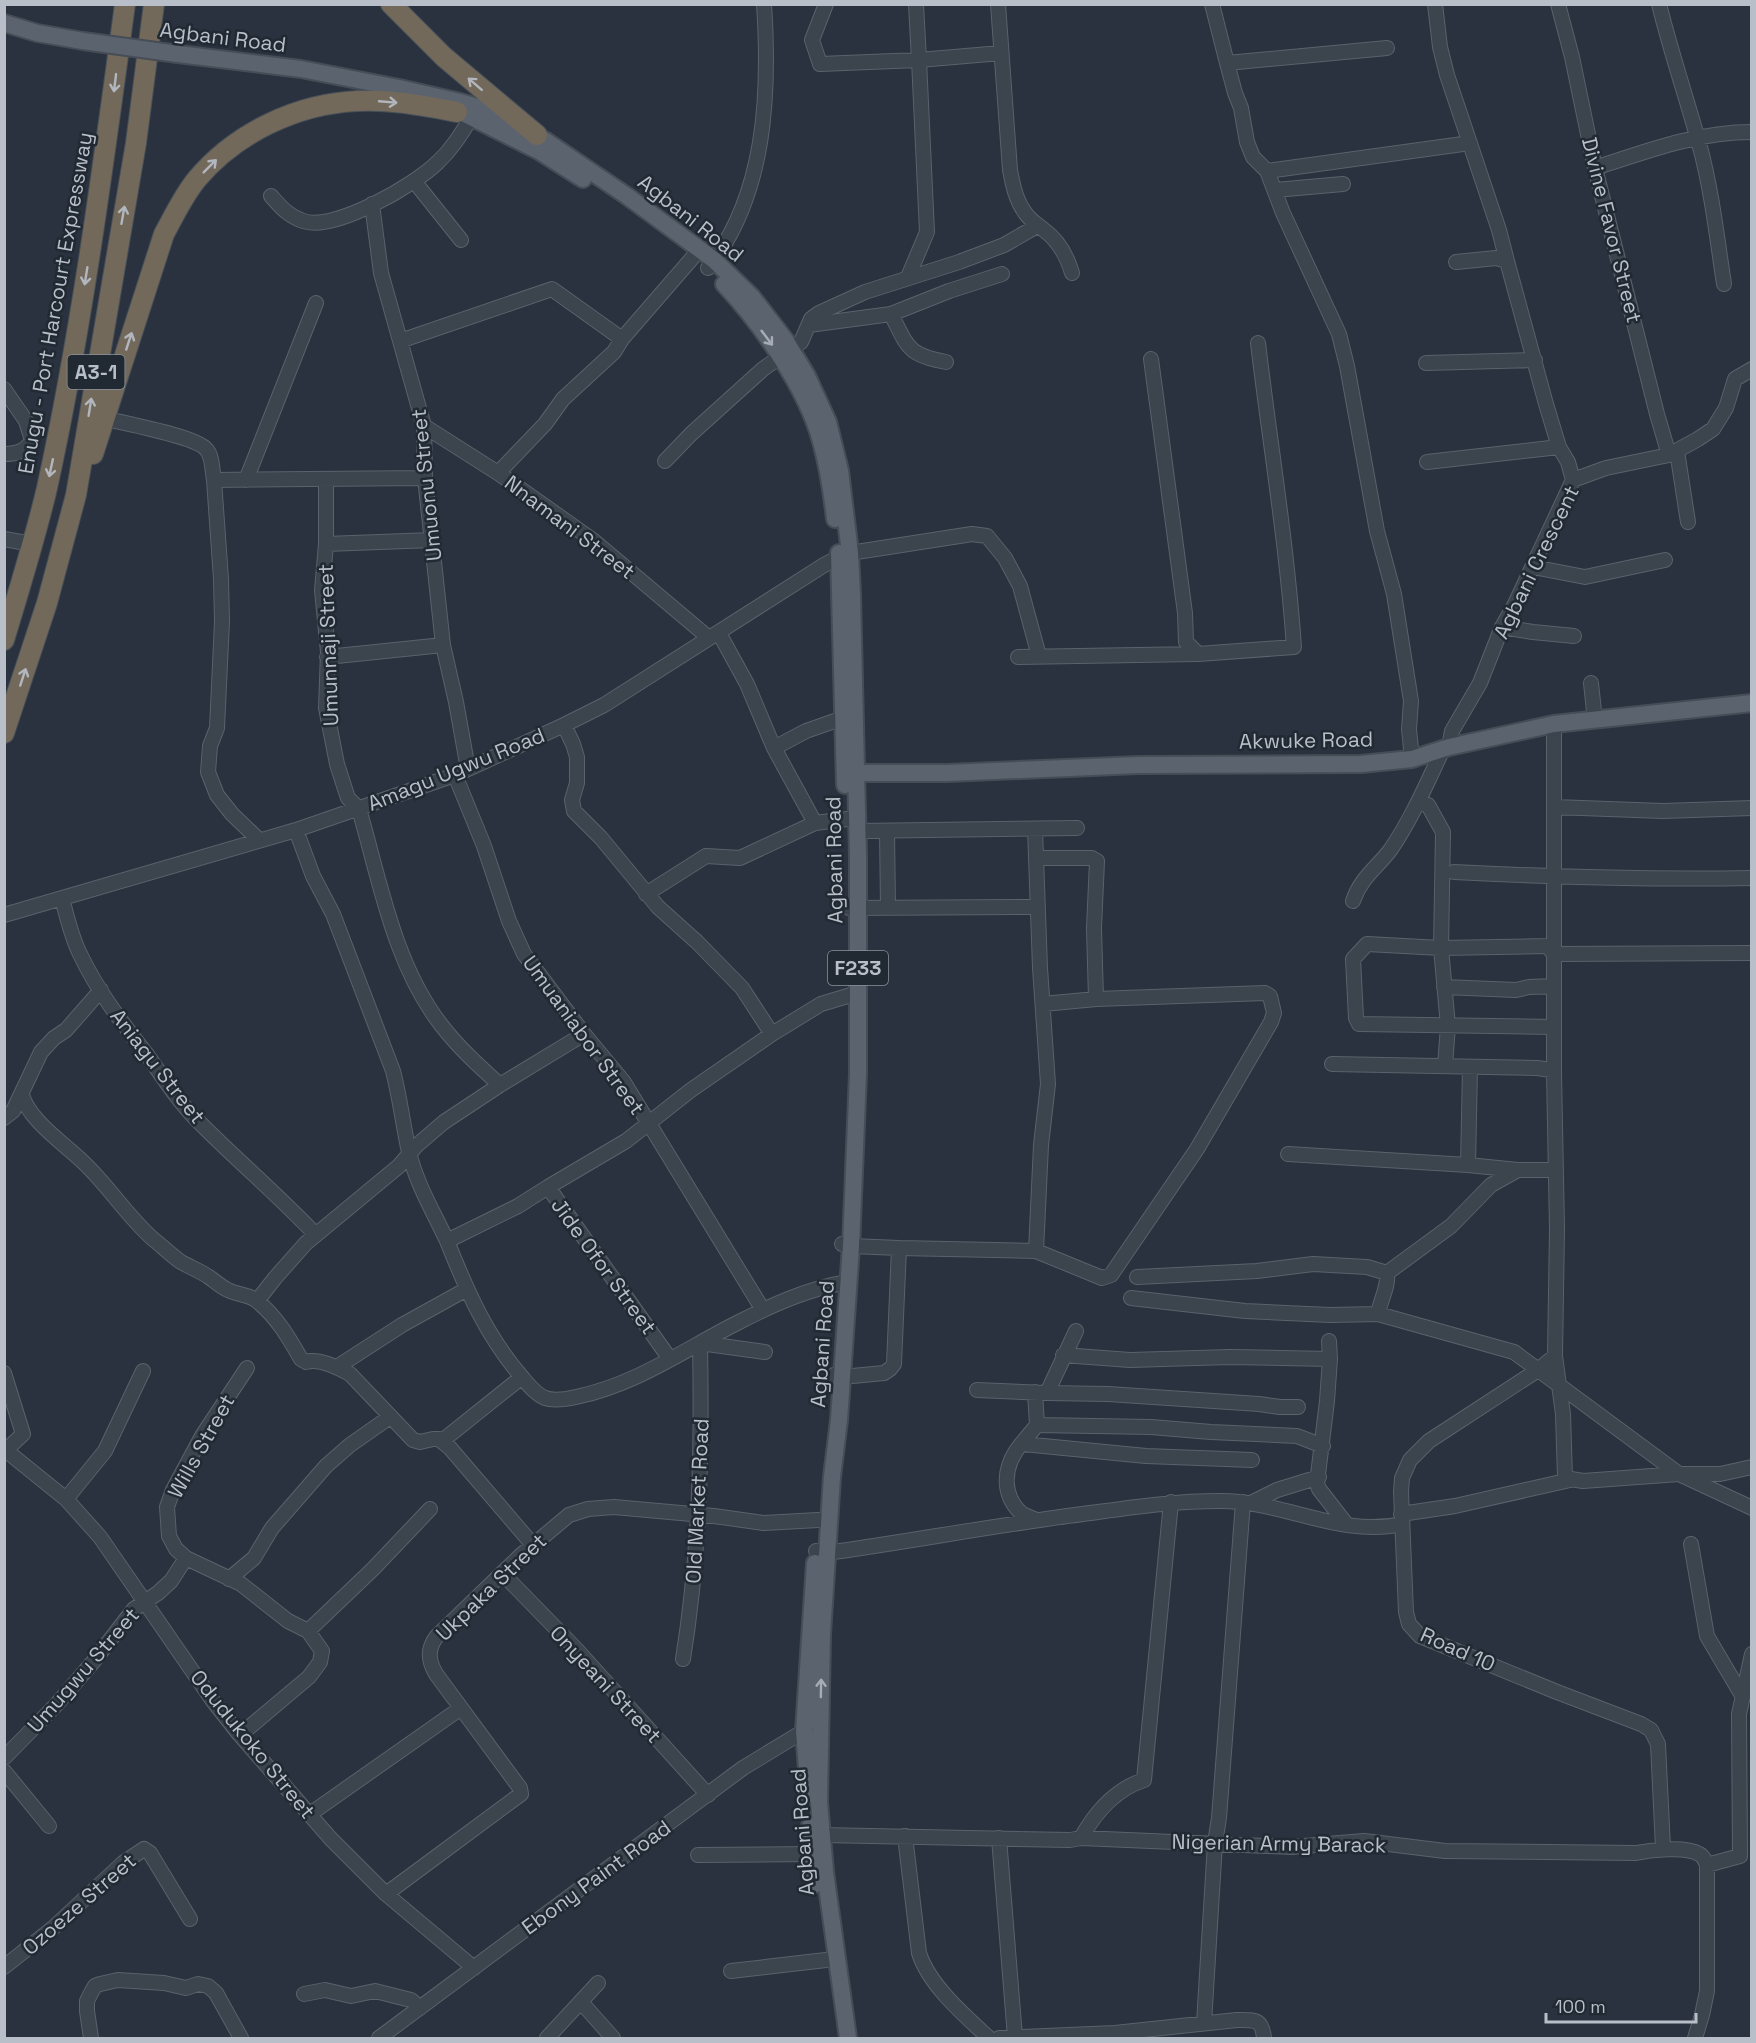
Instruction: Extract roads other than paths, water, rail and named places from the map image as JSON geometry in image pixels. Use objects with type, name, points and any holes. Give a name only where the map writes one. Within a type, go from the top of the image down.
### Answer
[{"type":"highway","name":"Enugu - Port Harcourt Expressway","points":[[4,640],[32,544],[57,442],[107,149],[125,4]]},
{"type":"highway","name":"A3-1","points":[[4,732],[47,603],[76,495],[135,143],[154,4]]},
{"type":"highway","points":[[391,4],[444,57],[537,135]]},
{"type":"highway","points":[[76,495],[94,451],[164,234],[181,202],[197,180],[222,154],[245,136],[271,123],[332,104],[378,101],[464,115]]},
{"type":"main road","name":"Agbani Road","points":[[4,23],[37,33],[83,41],[301,69],[436,96],[477,107],[537,135],[627,196],[752,297],[787,354],[807,376],[828,422],[840,471],[845,555],[852,825],[858,857],[853,909],[846,1245]]},
{"type":"main road","name":"Agbani Road","points":[[436,96],[464,115],[539,151],[625,206],[694,255],[711,264]]},
{"type":"main road","name":"Agbani Road","points":[[845,555],[843,718],[850,772]]},
{"type":"main road","name":"Akwuke Road","points":[[850,772],[947,773],[1140,765],[1361,764],[1412,759],[1446,748],[1554,724],[1752,703]]},
{"type":"main road","name":"Agbani Road","points":[[821,1552],[838,1376],[858,1072],[853,909]]},
{"type":"main road","name":"Agbani Road","points":[[836,2038],[812,1854],[812,1730],[822,1634],[821,1552],[818,1520],[838,1376]]},
{"type":"main road","name":"Agbani Road","points":[[812,1730],[822,1835],[848,2038]]},
{"type":"street","points":[[711,264],[741,212],[754,174],[760,147],[766,43],[764,4]]},
{"type":"street","points":[[826,4],[812,40],[820,64],[919,60],[1001,53]]},
{"type":"street","points":[[908,277],[927,232],[916,4]]},
{"type":"street","points":[[998,4],[1010,170],[1014,193],[1026,214],[1062,250],[1072,273]]},
{"type":"street","points":[[1212,4],[1241,108],[1247,142],[1253,157],[1267,171],[1283,213],[1335,322],[1344,355],[1377,531],[1394,594],[1411,701],[1409,729],[1412,759]]},
{"type":"street","points":[[1435,4],[1440,47],[1447,75],[1499,230],[1559,447],[1568,462],[1573,480]]},
{"type":"street","name":"Divine Favor Street","points":[[1558,4],[1572,57],[1595,168],[1657,414],[1673,453],[1688,522]]},
{"type":"street","points":[[1659,4],[1671,54],[1697,137],[1709,190],[1724,284]]},
{"type":"street","points":[[1227,63],[1387,48]]},
{"type":"street","points":[[271,196],[286,214],[304,222],[316,224],[335,220],[372,204],[414,181],[436,164],[450,150],[464,115]]},
{"type":"street","points":[[1595,168],[1666,144],[1709,134],[1752,132]]},
{"type":"street","points":[[1267,171],[1470,143]]},
{"type":"street","points":[[414,181],[461,240]]},
{"type":"street","points":[[1275,190],[1343,184]]},
{"type":"street","name":"Umuonu Street","points":[[372,204],[381,273],[424,426],[425,478],[443,645],[456,702],[462,772]]},
{"type":"street","points":[[665,461],[691,434],[763,369],[787,354],[803,340],[815,316],[827,308],[865,292],[1004,245],[1037,226]]},
{"type":"street","points":[[498,473],[545,424],[563,399],[614,352],[622,339],[694,255]]},
{"type":"street","points":[[1456,262],[1496,258],[1507,261]]},
{"type":"street","points":[[809,325],[891,314],[949,291],[1002,274]]},
{"type":"street","points":[[400,341],[552,289],[622,339]]},
{"type":"street","points":[[246,480],[316,303]]},
{"type":"street","points":[[891,314],[907,346],[913,352],[926,358],[946,362]]},
{"type":"street","points":[[1018,657],[1198,654],[1294,646],[1289,578],[1258,343]]},
{"type":"street","points":[[1151,359],[1185,613],[1186,642],[1198,654]]},
{"type":"street","points":[[1426,363],[1535,360]]},
{"type":"street","name":"Agbani Crescent","points":[[1353,901],[1356,891],[1369,872],[1390,851],[1446,748],[1452,731],[1480,684],[1502,627],[1533,567],[1573,480],[1606,468],[1673,453],[1713,429],[1726,408],[1735,379],[1752,369]]},
{"type":"street","points":[[4,389],[26,421],[32,440]]},
{"type":"street","points":[[103,418],[162,431],[200,444],[209,452],[221,579],[222,621],[217,728],[210,746],[208,772],[217,795],[232,814],[259,840]]},
{"type":"street","name":"Nnamani Street","points":[[424,426],[498,473],[594,541],[714,635]]},
{"type":"street","points":[[32,440],[57,442]]},
{"type":"street","points":[[5,454],[25,450],[32,440]]},
{"type":"street","points":[[1427,462],[1559,447]]},
{"type":"street","points":[[213,480],[425,478]]},
{"type":"street","points":[[326,479],[326,544]]},
{"type":"street","points":[[845,555],[972,534],[987,536],[1005,558],[1020,586],[1039,656]]},
{"type":"street","points":[[4,539],[32,544]]},
{"type":"street","name":"Umunnaji Street","points":[[433,540],[326,544],[322,590],[328,652],[326,708],[348,798],[359,809],[391,922],[411,974],[442,1027],[479,1066],[501,1084]]},
{"type":"street","name":"Amagu Ugwu Road","points":[[4,915],[296,830],[462,772],[604,705],[845,555]]},
{"type":"street","points":[[1533,567],[1585,576],[1665,560]]},
{"type":"street","points":[[1502,627],[1574,636]]},
{"type":"street","points":[[714,635],[747,684],[774,748],[815,823]]},
{"type":"street","points":[[327,657],[443,645]]},
{"type":"street","points":[[1591,683],[1595,721]]},
{"type":"street","points":[[774,748],[806,731],[843,718]]},
{"type":"street","points":[[1554,724],[1553,1068],[1557,1229],[1555,1356],[1563,1414],[1563,1472],[1565,1478],[1569,1480]]},
{"type":"street","points":[[564,725],[577,757],[577,783],[572,800],[574,811],[601,838],[646,894],[713,957],[742,988],[772,1034]]},
{"type":"street","name":"Umuaniabor Street","points":[[462,772],[484,846],[516,939],[538,974],[623,1081],[763,1310]]},
{"type":"street","points":[[1418,802],[1428,805],[1443,832],[1441,948],[1448,1026],[1445,1066]]},
{"type":"street","points":[[1554,807],[1663,811],[1752,808]]},
{"type":"street","points":[[646,894],[706,856],[740,858],[815,823],[852,825],[887,831],[1077,828]]},
{"type":"street","points":[[1035,829],[1048,1084],[1041,1145],[1036,1251]]},
{"type":"street","points":[[296,830],[313,876],[333,914],[393,1071],[410,1154],[424,1194],[475,1307],[493,1338],[535,1392],[546,1399],[570,1398],[613,1387],[763,1310],[820,1287],[844,1282]]},
{"type":"street","points":[[887,831],[888,908]]},
{"type":"street","points":[[1036,858],[1092,858],[1097,861],[1094,928],[1096,999]]},
{"type":"street","points":[[1454,872],[1554,878],[1663,880],[1752,878]]},
{"type":"street","name":"Aniagu Street","points":[[62,898],[76,946],[100,990],[128,1033],[179,1101],[200,1124],[277,1194],[316,1235]]},
{"type":"street","points":[[853,909],[1038,907]]},
{"type":"street","points":[[1554,1028],[1359,1024],[1356,1018],[1353,958],[1367,944],[1441,948],[1547,946],[1554,954],[1752,953]]},
{"type":"street","points":[[1444,987],[1516,990],[1554,986]]},
{"type":"street","points":[[8,1116],[22,1095],[41,1052],[54,1038],[66,1030],[100,990]]},
{"type":"street","points":[[846,1245],[1036,1251],[1102,1278],[1111,1275],[1197,1149],[1271,1022],[1274,1013],[1270,996],[1265,993],[1096,999],[1043,1004]]},
{"type":"street","name":"Jide Ofor Street","points":[[670,1359],[548,1187],[626,1141],[707,1078],[772,1034],[821,1004],[851,995]]},
{"type":"street","points":[[257,1301],[274,1278],[316,1235],[399,1166],[444,1122],[501,1084],[584,1034]]},
{"type":"street","points":[[1332,1064],[1553,1068]]},
{"type":"street","points":[[1468,1165],[1470,1067]]},
{"type":"street","points":[[22,1095],[24,1103],[33,1115],[94,1172],[129,1215],[152,1238],[180,1261],[209,1277],[223,1288],[257,1301],[281,1324],[301,1359],[306,1362],[310,1360],[337,1367],[350,1374],[413,1440],[442,1441],[471,1471],[533,1545]]},
{"type":"street","points":[[8,1116],[33,1115]]},
{"type":"street","points":[[1288,1154],[1518,1170],[1555,1170]]},
{"type":"street","points":[[1387,1273],[1451,1226],[1491,1185],[1518,1170]]},
{"type":"street","points":[[447,1241],[518,1206],[548,1187]]},
{"type":"street","points":[[838,1376],[884,1372],[894,1364],[899,1248]]},
{"type":"street","points":[[1137,1277],[1257,1271],[1313,1264],[1367,1267],[1387,1273]]},
{"type":"street","points":[[1378,1314],[1388,1280],[1387,1273]]},
{"type":"street","points":[[337,1367],[402,1325],[467,1289]]},
{"type":"street","points":[[1131,1298],[1245,1311],[1330,1316],[1378,1314],[1514,1352],[1679,1474],[1752,1508]]},
{"type":"street","points":[[1038,1520],[1021,1513],[1010,1499],[1005,1482],[1016,1451],[1037,1425],[1041,1392],[1076,1331]]},
{"type":"street","points":[[1329,1341],[1330,1359],[1323,1446],[1317,1483],[1347,1526]]},
{"type":"street","points":[[700,1343],[765,1352]]},
{"type":"street","name":"Old Market Road","points":[[683,1659],[699,1515],[702,1434],[700,1343]]},
{"type":"street","points":[[1063,1355],[1130,1360],[1230,1357],[1330,1359]]},
{"type":"street","name":"Road 10","points":[[1555,1356],[1538,1370],[1448,1427],[1410,1460],[1402,1478],[1406,1612],[1415,1632],[1427,1640],[1641,1724],[1651,1730],[1658,1744],[1663,1848]]},
{"type":"street","name":"Wills Street","points":[[247,1368],[187,1463],[169,1503],[167,1516],[169,1536],[176,1550],[186,1558],[241,1584],[288,1621],[308,1631]]},
{"type":"street","points":[[66,1499],[105,1451],[143,1371]]},
{"type":"street","points":[[4,1373],[23,1434],[5,1450]]},
{"type":"street","points":[[442,1441],[522,1377]]},
{"type":"street","points":[[978,1390],[1108,1394],[1298,1407]]},
{"type":"street","points":[[229,1579],[254,1558],[272,1528],[326,1466],[350,1445],[390,1418]]},
{"type":"street","points":[[1037,1425],[1151,1426],[1211,1432],[1297,1436],[1323,1446]]},
{"type":"street","points":[[1023,1443],[1146,1456],[1252,1460]]},
{"type":"street","name":"Odudukoko Street","points":[[5,1450],[66,1499],[100,1538],[213,1701],[331,1839],[386,1894],[474,1968]]},
{"type":"street","points":[[821,1552],[922,1540],[1038,1520],[1171,1502],[1247,1502],[1347,1526],[1386,1527],[1402,1519],[1569,1480],[1720,1474],[1752,1467]]},
{"type":"street","points":[[1247,1502],[1319,1477]]},
{"type":"street","points":[[1081,1838],[1098,1813],[1113,1798],[1133,1784],[1144,1780],[1171,1502]]},
{"type":"street","points":[[1204,2023],[1215,1844],[1247,1502]]},
{"type":"street","name":"Ukpaka Street","points":[[386,1894],[521,1794],[517,1783],[461,1708],[429,1659],[431,1646],[447,1626],[533,1545],[568,1515],[588,1509],[614,1507],[776,1523],[818,1520]]},
{"type":"street","points":[[240,1735],[315,1670],[322,1651],[308,1631],[373,1569],[430,1509]]},
{"type":"street","points":[[1691,1544],[1707,1636],[1743,1697]]},
{"type":"street","name":"Umugwu Street","points":[[4,1758],[56,1705],[134,1609],[171,1581],[186,1558]]},
{"type":"street","name":"Onyeani Street","points":[[503,1574],[577,1650],[708,1795]]},
{"type":"street","points":[[1695,2038],[1707,1991],[1707,1866],[1740,1856],[1739,1714],[1752,1654]]},
{"type":"street","points":[[310,1814],[461,1708]]},
{"type":"street","name":"Ebony Paint Road","points":[[379,2038],[743,1768],[812,1730]]},
{"type":"street","points":[[4,1771],[49,1826]]},
{"type":"street","name":"Nigerian Army Barack","points":[[822,1835],[1070,1840],[1081,1838],[1292,1847],[1364,1841],[1445,1851],[1551,1853],[1636,1853],[1663,1848],[1696,1852],[1704,1859],[1707,1866]]},
{"type":"street","points":[[905,1836],[922,1963],[928,1974],[962,2014],[989,2038]]},
{"type":"street","points":[[999,1838],[1015,2037]]},
{"type":"street","name":"Ozoeze Street","points":[[4,1967],[53,1928],[123,1863],[144,1849],[150,1854],[190,1918]]},
{"type":"street","points":[[698,1855],[812,1854]]},
{"type":"street","points":[[731,1971],[826,1960]]},
{"type":"street","points":[[91,2038],[87,2011],[90,1993],[95,1986],[118,1980],[164,1983],[186,1988],[198,1984],[208,1986],[216,1993],[241,2038]]},
{"type":"street","points":[[547,2038],[598,1983]]},
{"type":"street","points":[[304,1994],[325,1990],[351,1996],[375,1991],[411,2001],[420,2008]]},
{"type":"street","points":[[581,2002],[613,2038]]},
{"type":"street","points":[[999,2038],[1115,2036],[1204,2023],[1251,2020],[1260,2023],[1263,2027],[1264,2038]]}]
